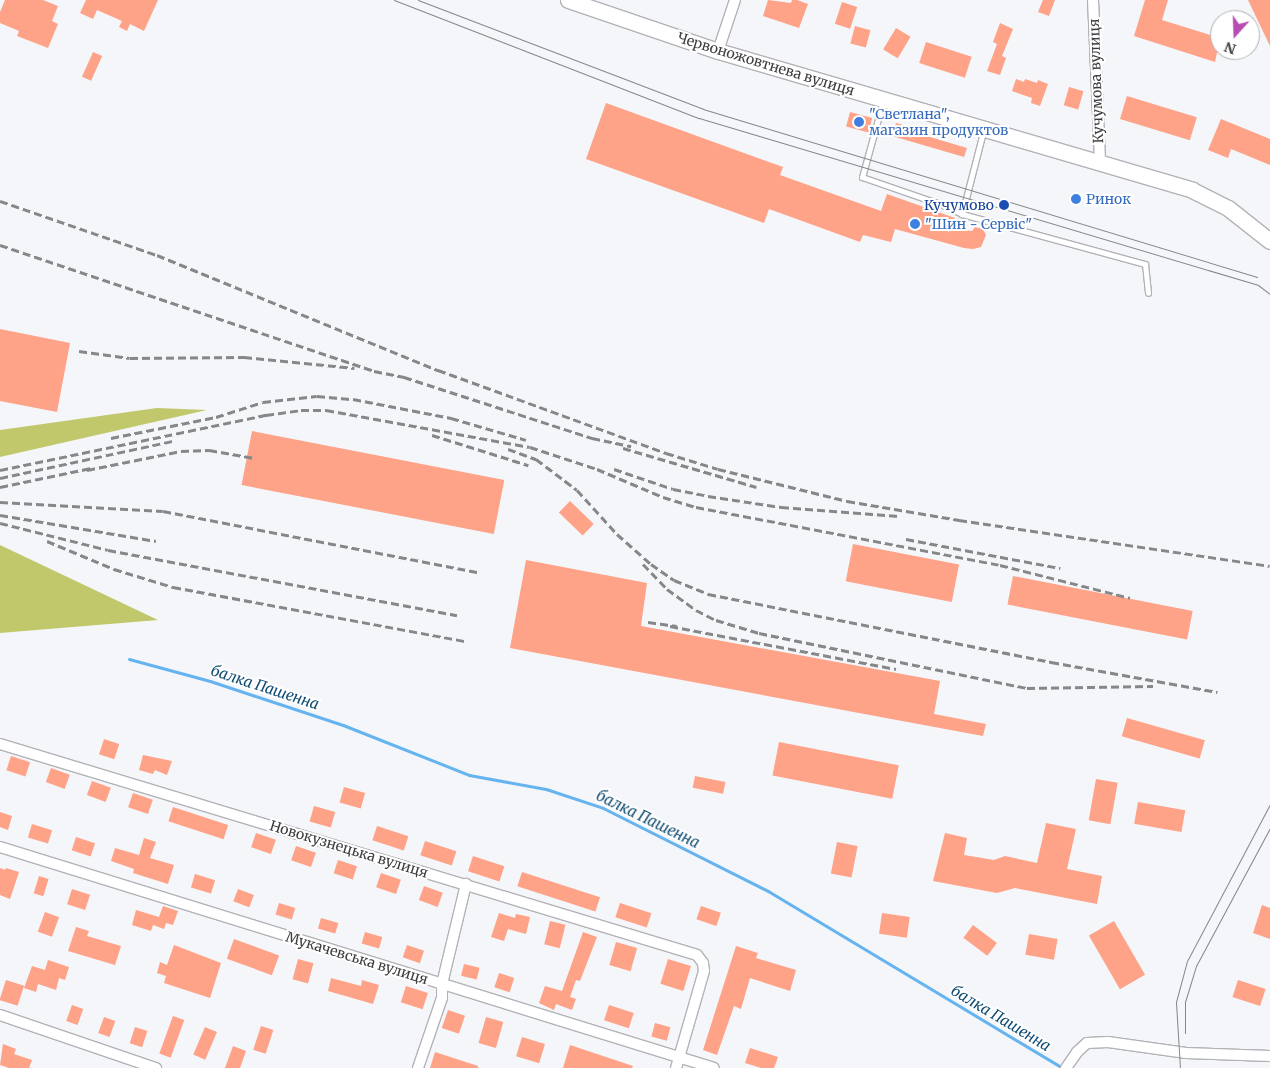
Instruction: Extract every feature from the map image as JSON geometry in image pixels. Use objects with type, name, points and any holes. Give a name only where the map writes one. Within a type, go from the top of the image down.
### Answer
[{"type":"main road","name":"Червоножовтнева вулиця","points":[[568,0],[718,50],[1192,190],[1228,208],[1270,241]]},
{"type":"street","points":[[718,50],[735,0]]},
{"type":"street","name":"Кучумова вулиця","points":[[1093,0],[1100,162]]},
{"type":"street","name":"Новокузнецька вулиця","points":[[0,744],[697,955],[703,962],[704,971],[679,1057]]},
{"type":"street","name":"Мукачевська вулиця","points":[[0,847],[714,1068]]},
{"type":"street","points":[[418,1068],[442,998],[442,984],[466,884]]},
{"type":"street","points":[[0,1015],[156,1068]]},
{"type":"street","points":[[1067,1066],[1077,1052],[1087,1043],[1108,1042],[1186,1054],[1270,1056]]},
{"type":"street","points":[[676,1068],[679,1057]]},
{"type":"lane","points":[[883,100],[862,177],[943,205],[962,214],[1145,264],[1148,293]]},
{"type":"lane","points":[[962,214],[984,129]]},
{"type":"green space","points":[[157,408],[207,410],[0,457],[0,430]]},
{"type":"green space","points":[[0,545],[158,620],[0,633]]},
{"type":"building","points":[[5,0],[43,0],[58,6],[52,21],[58,24],[48,48],[17,36],[19,31],[0,23],[0,12]]},
{"type":"building","points":[[86,0],[158,0],[144,31],[130,24],[127,31],[119,27],[122,21],[97,10],[93,19],[80,13]]},
{"type":"building","points":[[768,0],[791,3],[792,0],[797,0],[808,4],[799,28],[763,16]]},
{"type":"building","points":[[1043,0],[1055,0],[1049,16],[1038,12]]},
{"type":"building","points":[[1145,0],[1168,0],[1162,20],[1210,35],[1210,60],[1215,60],[1215,62],[1134,36]]},
{"type":"building","points":[[1248,0],[1270,0],[1270,46],[1260,25],[1260,10],[1253,10]]},
{"type":"building","points":[[842,2],[857,7],[850,29],[835,24]]},
{"type":"building","points":[[1000,23],[1013,29],[1002,56],[1006,58],[1000,75],[987,71],[997,44],[993,42]]},
{"type":"building","points":[[855,26],[870,30],[866,48],[850,43]]},
{"type":"building","points":[[896,28],[911,37],[898,58],[883,49]]},
{"type":"building","points":[[926,42],[972,57],[965,78],[919,63]]},
{"type":"building","points":[[93,52],[102,56],[91,81],[82,77]]},
{"type":"building","points":[[1016,79],[1024,82],[1025,79],[1037,83],[1038,80],[1048,84],[1040,106],[1031,103],[1032,98],[1012,91]]},
{"type":"building","points":[[1069,87],[1083,91],[1078,109],[1064,105]]},
{"type":"building","points":[[1127,96],[1197,117],[1190,140],[1120,119]]},
{"type":"building","points":[[606,103],[783,167],[780,175],[881,211],[887,194],[955,218],[952,228],[972,231],[975,227],[983,229],[986,235],[981,247],[973,249],[895,229],[891,242],[863,235],[860,242],[769,209],[764,223],[586,159]]},
{"type":"building","name":"\"Светлана\", магазин продуктов","points":[[850,112],[872,118],[868,132],[846,126]]},
{"type":"building","points":[[1221,119],[1270,139],[1270,165],[1231,149],[1228,158],[1208,150]]},
{"type":"building","points":[[896,123],[931,133],[930,137],[967,148],[964,157],[892,136]]},
{"type":"building","points":[[0,329],[70,343],[57,412],[0,401]]},
{"type":"building","points":[[252,431],[504,480],[494,534],[242,485]]},
{"type":"building","points":[[570,501],[594,524],[583,535],[559,513]]},
{"type":"building","points":[[853,544],[959,565],[952,602],[846,581]]},
{"type":"building","points":[[526,560],[647,583],[641,626],[940,681],[934,714],[986,724],[983,736],[510,648]]},
{"type":"building","points":[[1013,576],[1193,611],[1187,639],[1007,604]]},
{"type":"building","points":[[1127,718],[1205,740],[1200,759],[1122,736]]},
{"type":"building","points":[[104,739],[119,744],[114,759],[99,754]]},
{"type":"building","points":[[779,742],[899,765],[892,799],[773,775]]},
{"type":"building","points":[[143,755],[172,761],[167,775],[155,770],[153,774],[139,770]]},
{"type":"building","points":[[11,756],[30,762],[25,776],[6,770]]},
{"type":"building","points":[[51,768],[70,775],[65,789],[46,782]]},
{"type":"building","points":[[695,776],[725,782],[723,794],[693,788]]},
{"type":"building","points":[[1096,779],[1118,783],[1110,824],[1089,820]]},
{"type":"building","points":[[92,781],[111,788],[106,802],[87,795]]},
{"type":"building","points":[[344,787],[365,793],[361,808],[340,802]]},
{"type":"building","points":[[133,793],[153,800],[148,814],[128,807]]},
{"type":"building","points":[[1138,802],[1185,810],[1181,832],[1134,824]]},
{"type":"building","points":[[314,806],[335,812],[331,827],[310,821]]},
{"type":"building","points":[[173,807],[228,825],[224,839],[168,821]]},
{"type":"building","points":[[0,812],[12,816],[8,830],[0,827]]},
{"type":"building","points":[[1046,823],[1076,829],[1067,869],[1102,876],[1097,904],[1015,888],[997,893],[933,881],[945,833],[967,838],[964,855],[994,860],[1005,856],[1037,863]]},
{"type":"building","points":[[32,824],[52,830],[48,844],[28,837]]},
{"type":"building","points":[[377,826],[408,836],[404,850],[372,840]]},
{"type":"building","points":[[256,833],[276,840],[271,854],[251,847]]},
{"type":"building","points":[[76,837],[95,843],[91,856],[72,850]]},
{"type":"building","points":[[144,838],[156,842],[150,858],[174,865],[168,884],[133,873],[134,869],[111,861],[115,848],[139,855]]},
{"type":"building","points":[[425,841],[456,851],[452,865],[420,855]]},
{"type":"building","points":[[837,842],[858,846],[852,877],[831,873]]},
{"type":"building","points":[[296,846],[316,853],[311,867],[291,860]]},
{"type":"building","points":[[473,856],[504,866],[499,881],[468,871]]},
{"type":"building","points":[[338,860],[357,866],[353,879],[334,873]]},
{"type":"building","points":[[0,868],[19,872],[10,899],[0,895]]},
{"type":"building","points":[[522,872],[600,897],[595,912],[517,886]]},
{"type":"building","points":[[381,873],[401,880],[396,894],[376,887]]},
{"type":"building","points":[[195,874],[215,880],[211,894],[191,887]]},
{"type":"building","points":[[39,876],[49,879],[43,896],[34,893]]},
{"type":"building","points":[[424,886],[443,893],[438,907],[419,900]]},
{"type":"building","points":[[72,889],[90,895],[85,910],[67,904]]},
{"type":"building","points":[[238,889],[254,895],[249,907],[233,901]]},
{"type":"building","points":[[279,903],[295,908],[292,919],[275,914]]},
{"type":"building","points":[[620,903],[651,913],[647,927],[615,917]]},
{"type":"building","points":[[1262,905],[1270,908],[1270,939],[1253,933]]},
{"type":"building","points":[[163,906],[178,911],[173,925],[166,923],[164,929],[153,925],[151,931],[132,925],[136,910],[159,917]]},
{"type":"building","points":[[701,906],[721,913],[716,926],[696,919]]},
{"type":"building","points":[[45,912],[59,917],[52,937],[38,932]]},
{"type":"building","points":[[499,913],[515,918],[516,914],[530,917],[526,934],[508,929],[504,941],[491,937]]},
{"type":"building","points":[[882,913],[910,917],[907,938],[879,934]]},
{"type":"building","points":[[321,918],[338,923],[335,934],[318,929]]},
{"type":"building","points":[[550,921],[566,925],[560,948],[544,944]]},
{"type":"building","points":[[1114,921],[1145,975],[1120,989],[1089,936]]},
{"type":"building","points":[[973,925],[997,943],[987,956],[963,938]]},
{"type":"building","points":[[76,927],[89,931],[87,936],[121,946],[115,965],[68,951]]},
{"type":"building","points":[[365,932],[382,937],[379,948],[362,944]]},
{"type":"building","points":[[583,932],[597,937],[580,981],[576,980],[570,997],[576,999],[572,1010],[556,1004],[554,1010],[539,1003],[545,986],[562,991]]},
{"type":"building","points":[[1029,934],[1058,939],[1054,960],[1025,955]]},
{"type":"building","points":[[234,939],[279,955],[272,975],[227,959]]},
{"type":"building","points":[[616,942],[637,948],[631,971],[609,965]]},
{"type":"building","points":[[174,945],[221,963],[210,998],[164,983],[166,976],[157,973],[160,962],[167,965]]},
{"type":"building","points":[[407,945],[424,951],[420,963],[403,957]]},
{"type":"building","points":[[736,946],[758,953],[756,958],[796,970],[790,991],[750,978],[741,1009],[734,1006],[717,1055],[703,1050]]},
{"type":"building","points":[[298,959],[313,963],[308,983],[293,979]]},
{"type":"building","points":[[668,959],[691,966],[683,991],[660,984]]},
{"type":"building","points":[[48,960],[69,967],[65,980],[59,978],[56,990],[38,984],[36,992],[24,988],[32,966],[45,970]]},
{"type":"building","points":[[464,964],[480,968],[477,980],[461,976]]},
{"type":"building","points":[[499,973],[514,978],[510,992],[494,987]]},
{"type":"building","points":[[331,978],[361,986],[362,980],[379,985],[373,1004],[328,991]]},
{"type":"building","points":[[6,980],[24,986],[18,1006],[0,1000]]},
{"type":"building","points":[[1238,980],[1266,989],[1260,1006],[1232,997]]},
{"type":"building","points":[[406,986],[428,993],[423,1009],[401,1002]]},
{"type":"building","points":[[72,1005],[83,1009],[77,1025],[66,1021]]},
{"type":"building","points":[[609,1005],[634,1013],[629,1028],[604,1020]]},
{"type":"building","points":[[448,1010],[465,1016],[459,1034],[442,1028]]},
{"type":"building","points":[[173,1016],[184,1020],[171,1058],[159,1054]]},
{"type":"building","points":[[104,1017],[115,1021],[109,1037],[98,1033]]},
{"type":"building","points":[[486,1017],[503,1022],[496,1048],[479,1043]]},
{"type":"building","points":[[655,1023],[670,1027],[667,1041],[651,1037]]},
{"type":"building","points":[[261,1026],[273,1030],[266,1054],[253,1050]]},
{"type":"building","points":[[135,1027],[147,1031],[142,1047],[130,1043]]},
{"type":"building","points":[[205,1027],[217,1032],[205,1060],[193,1055]]},
{"type":"building","points":[[522,1037],[545,1044],[539,1063],[516,1056]]},
{"type":"building","points":[[3,1044],[16,1049],[14,1054],[32,1060],[29,1068],[9,1068],[0,1065]]},
{"type":"building","points":[[570,1045],[633,1066],[632,1068],[563,1068]]},
{"type":"building","points":[[233,1046],[246,1051],[240,1068],[225,1068]]},
{"type":"building","points":[[750,1048],[778,1057],[774,1068],[761,1068],[745,1063]]},
{"type":"building","points":[[435,1052],[478,1066],[478,1068],[430,1068]]},
{"type":"waterway","name":"балка Пашенна","points":[[129,659],[210,681],[343,725],[469,775],[546,789],[603,808],[768,891],[1062,1068]]},
{"type":"tram line","points":[[394,0],[699,118],[1258,285],[1270,294]]},
{"type":"tram line","points":[[418,0],[703,109],[1257,277]]},
{"type":"tram line","points":[[1180,1068],[1176,1002],[1187,961],[1270,804]]},
{"type":"tram line","points":[[1185,1033],[1185,1002],[1196,966],[1270,828]]},
{"type":"railway","points":[[0,201],[157,255],[438,370],[666,453],[718,469],[847,501],[959,520],[1270,566]]},
{"type":"railway","points":[[0,245],[374,371],[404,377],[592,438],[631,446]]},
{"type":"railway","points":[[79,351],[130,358],[244,357],[354,368]]},
{"type":"railway","points":[[111,438],[216,417],[263,402],[317,396],[353,399],[451,418],[526,440]]},
{"type":"railway","points":[[0,470],[266,415],[301,410],[326,410],[530,447],[597,469],[663,497],[696,507],[1000,565],[1130,598]]},
{"type":"railway","points":[[432,435],[528,465]]},
{"type":"railway","points":[[0,478],[173,441]]},
{"type":"railway","points":[[623,448],[756,487]]},
{"type":"railway","points":[[508,449],[536,459],[577,490],[617,534],[651,564],[674,580],[708,594],[1051,662],[1217,692]]},
{"type":"railway","points":[[87,470],[181,451],[209,450],[254,458]]},
{"type":"railway","points":[[0,487],[91,468]]},
{"type":"railway","points":[[614,469],[673,489],[708,496],[781,507],[899,516]]},
{"type":"railway","points":[[0,502],[163,511],[478,572]]},
{"type":"railway","points":[[0,515],[156,541]]},
{"type":"railway","points":[[0,523],[108,550],[457,615]]},
{"type":"railway","points":[[906,539],[1060,568]]},
{"type":"railway","points":[[47,541],[114,569],[173,587],[465,641]]},
{"type":"railway","points":[[643,564],[667,589],[696,610],[716,620],[759,633],[1027,688],[1153,686]]},
{"type":"railway","points":[[648,622],[677,626]]},
{"type":"railway","points":[[670,626],[896,669]]},
{"type":"place","name":"\"Светлана\", магазин продуктов","points":[[859,122]]},
{"type":"place","name":"Ринок","points":[[1076,199]]},
{"type":"place","name":"Кучумово","points":[[1004,205]]},
{"type":"place","name":"\"Шин - Сервіс\"","points":[[915,224]]}]
